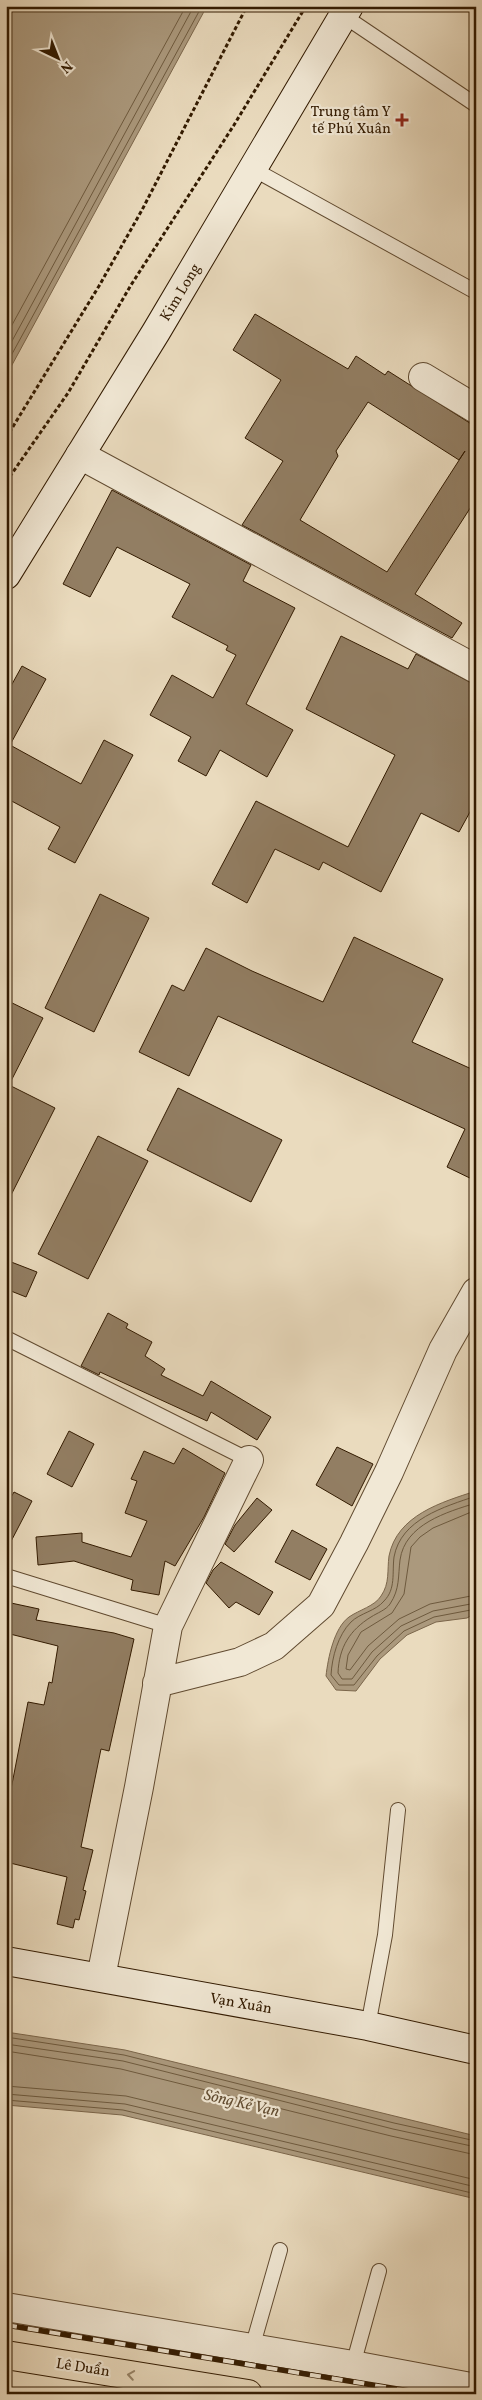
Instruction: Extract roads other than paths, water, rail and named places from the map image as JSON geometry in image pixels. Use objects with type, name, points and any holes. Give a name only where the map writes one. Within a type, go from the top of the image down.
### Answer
[{"type":"main road","name":"Lê Duẩn","points":[[6,2355],[248,2394]]},
{"type":"street","name":"Kim Long","points":[[6,575],[347,11]]},
{"type":"street","points":[[423,377],[476,408]]},
{"type":"street","points":[[80,455],[476,669]]},
{"type":"street","points":[[157,1683],[240,1662],[274,1646],[321,1605],[380,1490],[444,1350],[476,1292]]},
{"type":"street","points":[[101,1977],[139,1787],[168,1626],[249,1460]]},
{"type":"street","name":"Vạn Xuân","points":[[6,1960],[368,2026],[476,2050]]},
{"type":"street","points":[[6,2307],[353,2365],[476,2388]]},
{"type":"lane","points":[[347,11],[476,105]]},
{"type":"lane","points":[[253,169],[476,292]]},
{"type":"lane","points":[[6,1338],[249,1460]]},
{"type":"lane","points":[[6,1576],[168,1626]]},
{"type":"lane","points":[[368,2026],[385,1935],[398,1810]]},
{"type":"lane","points":[[252,2348],[280,2250]]},
{"type":"lane","points":[[353,2365],[379,2271]]},
{"type":"water","points":[[6,6],[207,6],[6,376]]},
{"type":"water","points":[[476,1491],[476,1613],[467,1618],[436,1622],[407,1635],[380,1659],[356,1691],[336,1690],[326,1676],[330,1652],[339,1628],[349,1617],[371,1605],[381,1596],[387,1582],[389,1556],[401,1530],[423,1512],[449,1500]]},
{"type":"water","name":"Sông Kẻ Vạn","points":[[6,2032],[125,2050],[476,2136],[476,2199],[122,2115],[6,2105]]},
{"type":"railway","points":[[6,2325],[428,2394]]},
{"type":"place","name":"Trung tâm Y tế Phú Xuân","points":[[402,120]]}]
